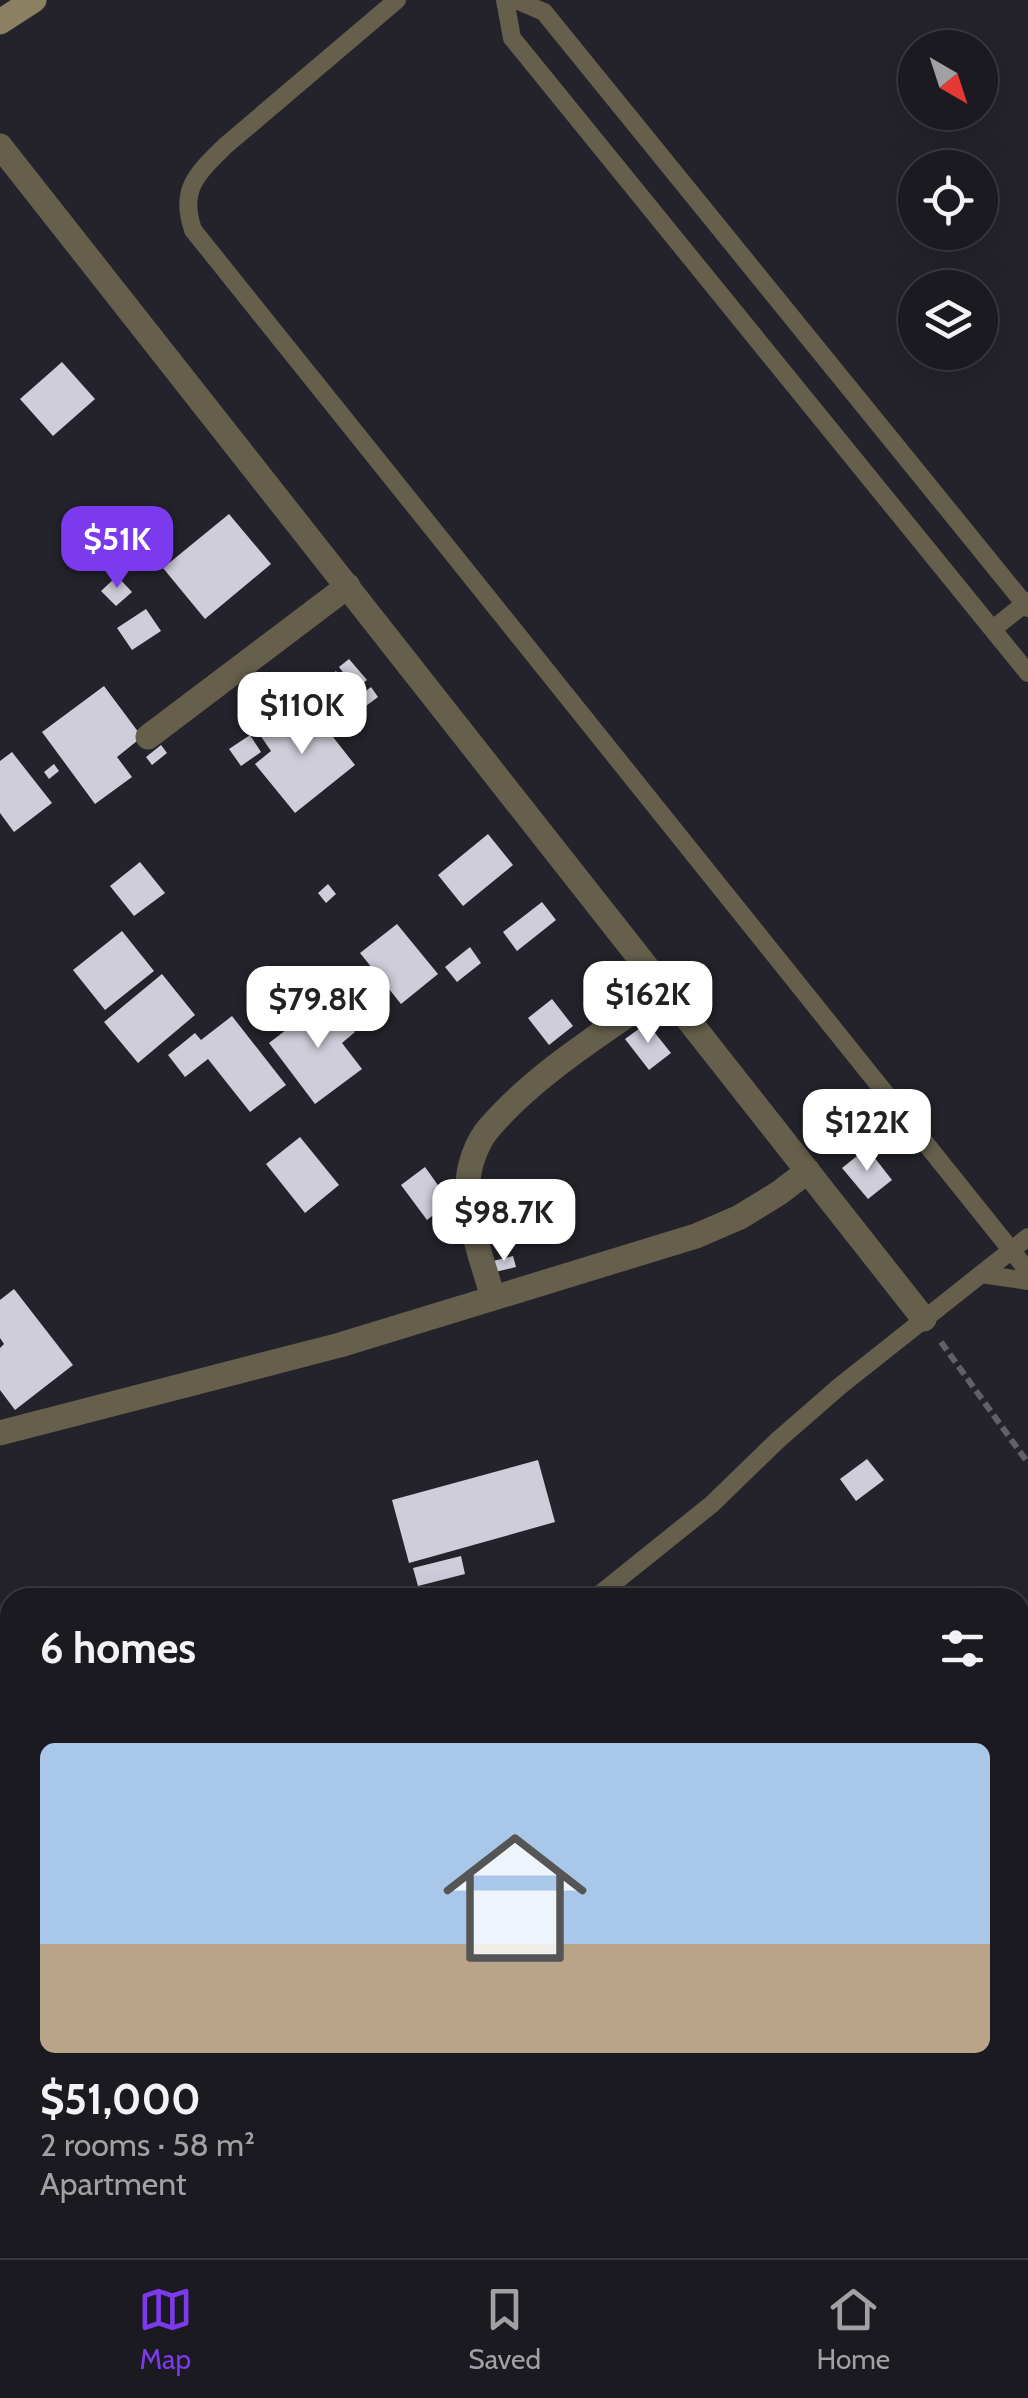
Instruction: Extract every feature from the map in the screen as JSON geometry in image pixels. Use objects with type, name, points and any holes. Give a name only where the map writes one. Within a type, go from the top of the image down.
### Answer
[{"type":"street","points":[[0,22],[34,0]]},
{"type":"street","points":[[0,146],[924,1319]]},
{"type":"street","points":[[148,737],[348,586]]},
{"type":"street","points":[[492,1298],[467,1184],[473,1158],[487,1131],[521,1096],[566,1060],[665,989]]},
{"type":"street","points":[[0,1432],[340,1345],[696,1236],[740,1217],[808,1171]]},
{"type":"lane","points":[[397,0],[202,170],[189,191],[186,210],[193,230],[1028,1271]]},
{"type":"lane","points":[[505,0],[512,38],[1028,672]]},
{"type":"lane","points":[[516,0],[544,12],[1027,604],[993,629]]},
{"type":"lane","points":[[607,1588],[712,1504],[827,1396],[1028,1237]]},
{"type":"lane","points":[[981,1274],[1028,1281]]},
{"type":"path","points":[[924,1319],[1028,1462]]},
{"type":"building","points":[[62,362],[95,399],[53,436],[20,399]]},
{"type":"building","points":[[229,514],[271,564],[205,619],[163,568]]},
{"type":"building","points":[[117,576],[132,592],[116,606],[101,591]]},
{"type":"building","points":[[146,609],[161,631],[132,650],[117,628]]},
{"type":"building","points":[[349,659],[367,680],[356,689],[339,667]]},
{"type":"building","points":[[336,671],[353,695],[331,711],[313,687]]},
{"type":"building","points":[[104,686],[142,737],[117,757],[132,777],[95,804],[42,732]]},
{"type":"building","points":[[371,687],[378,697],[347,720],[340,711]]},
{"type":"building","points":[[304,700],[355,765],[295,813],[255,764],[271,751],[260,735]]},
{"type":"building","points":[[250,735],[261,752],[241,766],[229,749]]},
{"type":"building","points":[[161,745],[167,753],[152,765],[146,757]]},
{"type":"building","points":[[12,752],[52,803],[14,832],[0,813],[0,761]]},
{"type":"building","points":[[54,764],[59,771],[49,779],[44,772]]},
{"type":"building","points":[[488,834],[513,865],[463,906],[438,875]]},
{"type":"building","points":[[140,862],[165,893],[134,916],[110,886]]},
{"type":"building","points":[[328,884],[336,894],[326,903],[318,893]]},
{"type":"building","points":[[542,902],[556,920],[517,951],[503,932]]},
{"type":"building","points":[[397,924],[438,974],[401,1004],[360,953]]},
{"type":"building","points":[[122,931],[154,971],[105,1010],[73,970]]},
{"type":"building","points":[[470,947],[481,963],[457,982],[445,967]]},
{"type":"building","points":[[162,974],[195,1015],[138,1063],[104,1022]]},
{"type":"building","points":[[329,997],[355,1032],[342,1043],[362,1069],[315,1104],[269,1043]]},
{"type":"building","points":[[552,999],[573,1026],[549,1045],[528,1018]]},
{"type":"building","points":[[232,1016],[286,1085],[250,1112],[208,1059],[185,1077],[168,1055],[195,1033],[201,1040]]},
{"type":"building","points":[[647,1023],[671,1053],[649,1070],[625,1039]]},
{"type":"building","points":[[300,1137],[339,1185],[305,1213],[266,1164]]},
{"type":"building","points":[[867,1148],[892,1180],[868,1199],[842,1168]]},
{"type":"building","points":[[425,1167],[450,1202],[427,1220],[401,1185]]},
{"type":"building","points":[[502,1215],[505,1234],[492,1236],[489,1217]]},
{"type":"building","points":[[513,1256],[516,1267],[495,1272],[493,1261]]},
{"type":"building","points":[[14,1289],[73,1365],[15,1410],[0,1390],[0,1348],[4,1344],[0,1338],[0,1300]]},
{"type":"building","points":[[867,1459],[884,1480],[856,1501],[840,1479]]},
{"type":"building","points":[[538,1460],[555,1522],[409,1563],[392,1500]]},
{"type":"building","points":[[461,1556],[465,1574],[418,1586],[413,1568]]}]
